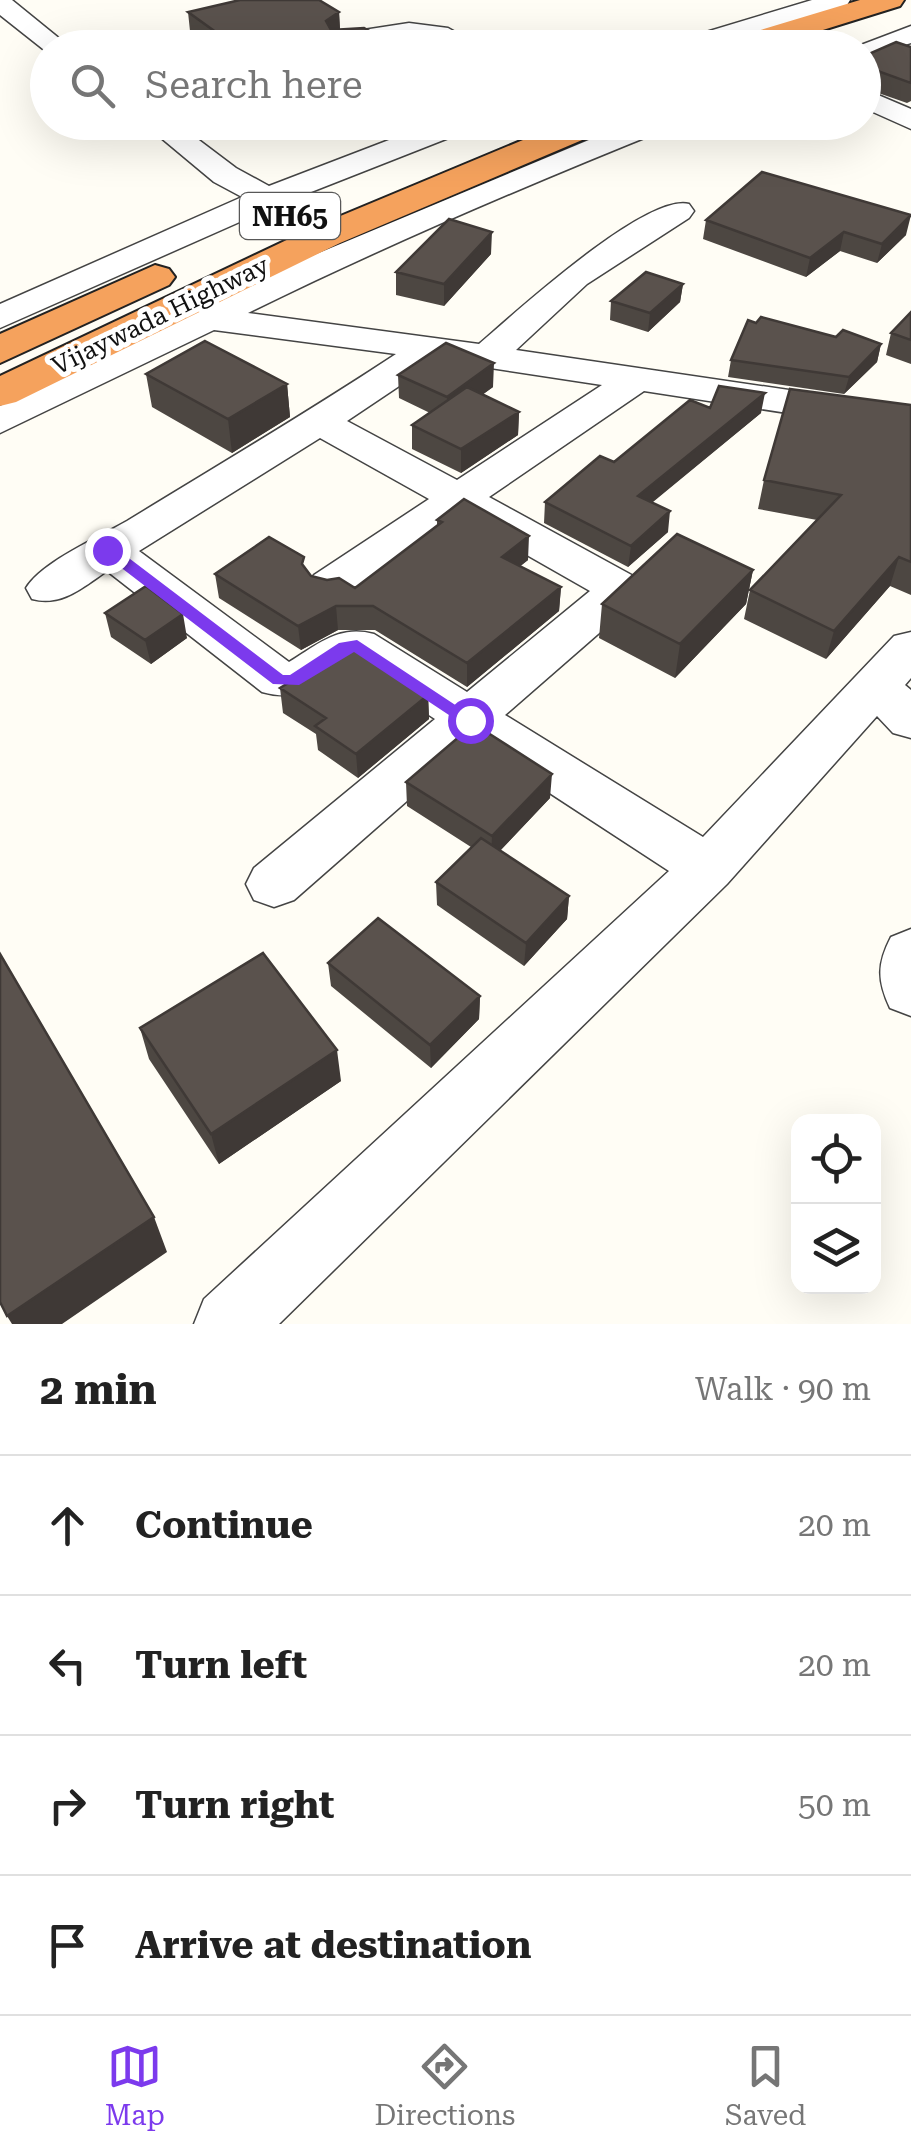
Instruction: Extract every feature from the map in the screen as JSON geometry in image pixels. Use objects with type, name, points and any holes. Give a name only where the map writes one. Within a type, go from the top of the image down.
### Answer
[{"type":"highway","points":[[791,30],[890,0]]},
{"type":"highway","points":[[870,30],[911,17]]},
{"type":"highway","name":"Vijaywada Highway","points":[[0,350],[295,214],[473,140]]},
{"type":"highway","name":"Vijaywada Highway","points":[[0,393],[327,234],[553,140]]},
{"type":"street","points":[[740,30],[838,0]]},
{"type":"street","points":[[0,3],[35,30]]},
{"type":"street","points":[[881,44],[911,34]]},
{"type":"street","points":[[881,50],[911,58]]},
{"type":"street","points":[[881,105],[911,120]]},
{"type":"street","points":[[179,140],[225,175],[267,198]]},
{"type":"street","points":[[0,317],[267,198],[417,140]]},
{"type":"street","points":[[0,421],[331,259],[613,140]]},
{"type":"street","points":[[488,356],[575,276],[678,211]]},
{"type":"street","points":[[206,318],[908,417]]},
{"type":"street","points":[[48,588],[319,422],[431,348]]},
{"type":"street","points":[[330,586],[637,379]]},
{"type":"street","points":[[274,884],[621,589],[319,422]]},
{"type":"street","points":[[107,550],[279,680],[293,681],[344,646],[357,646],[708,868]]},
{"type":"street","points":[[229,1324],[900,685]]},
{"type":"street","points":[[911,954],[907,964],[911,990]]},
{"type":"building","points":[[240,0],[319,0],[339,12],[326,21],[331,30],[213,30],[188,12]]},
{"type":"building","points":[[896,42],[911,47],[911,83],[881,72],[881,49]]},
{"type":"building","points":[[762,172],[911,215],[882,244],[844,232],[810,258],[706,220]]},
{"type":"building","points":[[449,219],[492,232],[444,284],[396,272]]},
{"type":"building","points":[[646,272],[683,284],[650,313],[611,301]]},
{"type":"building","points":[[911,312],[911,340],[891,333]]},
{"type":"building","points":[[761,317],[836,337],[843,330],[881,344],[849,377],[731,360],[748,320],[756,323]]},
{"type":"building","points":[[205,341],[287,384],[228,419],[146,374]]},
{"type":"building","points":[[446,343],[494,363],[447,397],[398,375]]},
{"type":"building","points":[[719,386],[765,393],[638,496],[670,511],[631,546],[545,502],[600,456],[614,462],[690,400],[710,408]]},
{"type":"building","points":[[467,387],[519,412],[461,449],[412,425]]},
{"type":"building","points":[[790,389],[911,405],[911,562],[899,557],[834,631],[750,590],[841,495],[764,480]]},
{"type":"building","points":[[464,499],[529,536],[502,557],[561,587],[467,663],[373,606],[336,606],[298,626],[215,574],[269,537],[304,557],[302,564],[311,576],[339,578],[355,588],[442,522],[437,520]]},
{"type":"building","points":[[677,534],[753,570],[680,644],[602,604]]},
{"type":"building","points":[[146,586],[183,614],[145,640],[105,613]]},
{"type":"building","points":[[350,645],[428,695],[356,754],[315,726],[326,718],[280,688]]},
{"type":"building","points":[[474,724],[552,774],[492,836],[406,782]]},
{"type":"building","points":[[481,838],[569,896],[526,943],[436,882]]},
{"type":"building","points":[[378,918],[480,996],[430,1045],[328,963]]},
{"type":"building","points":[[263,953],[337,1050],[211,1134],[140,1028]]},
{"type":"building","points":[[0,954],[154,1217],[7,1316],[0,1302]]},
{"type":"route","points":[[107,550],[279,680],[301,678],[344,646],[357,646],[470,720]]}]
